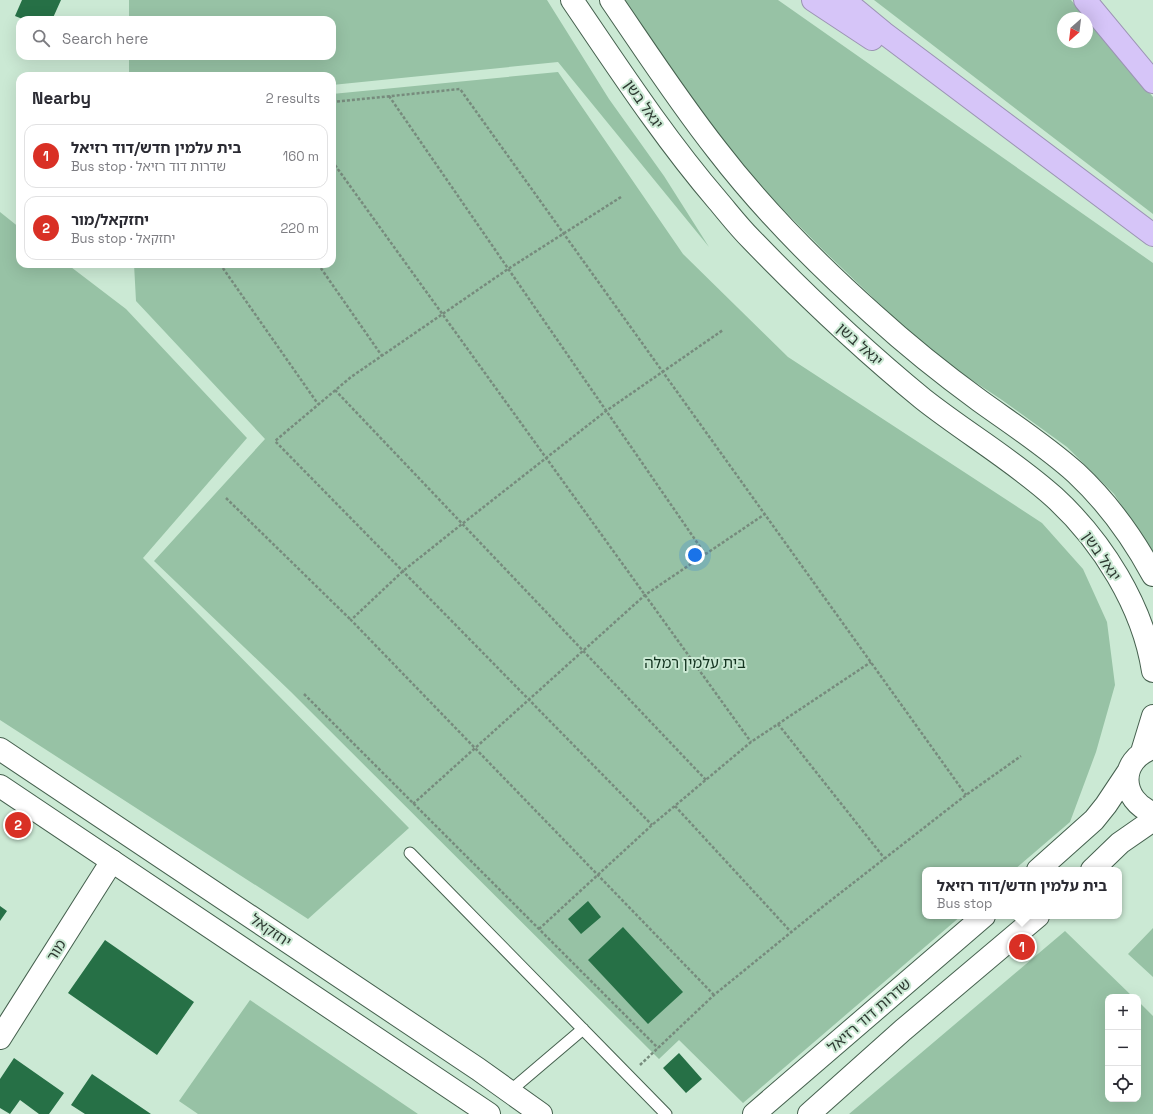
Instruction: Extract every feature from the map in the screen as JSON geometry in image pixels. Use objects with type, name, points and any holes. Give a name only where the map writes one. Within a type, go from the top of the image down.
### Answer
[{"type":"highway","points":[[813,0],[1035,146]]},
{"type":"highway","points":[[844,0],[884,32],[1153,235]]},
{"type":"highway","points":[[1085,0],[1153,82]]},
{"type":"main road","name":"יגאל בשן","points":[[572,0],[658,125],[693,172],[748,237],[852,339],[925,400],[1021,470],[1054,497],[1080,523],[1104,555],[1124,588],[1138,618],[1151,655],[1153,671]]},
{"type":"main road","name":"יגאל בשן","points":[[611,0],[684,107],[718,152],[772,216],[874,315],[945,375],[1041,445],[1076,473],[1104,503],[1122,526],[1153,575]]},
{"type":"main road","points":[[1041,867],[1094,820],[1106,806],[1128,772],[1131,764],[1147,750],[1153,716]]},
{"type":"main road","name":"יחזקאל","points":[[0,749],[510,1091],[541,1114]]},
{"type":"main road","points":[[1128,772],[1127,782],[1130,793],[1135,802],[1143,809],[1153,813]]},
{"type":"main road","name":"יחזקאל","points":[[0,786],[489,1114]]},
{"type":"main road","points":[[1095,867],[1120,843],[1153,820]]},
{"type":"main road","name":"מור","points":[[0,1038],[112,861]]},
{"type":"main road","name":"שדרות דוד רזיאל","points":[[754,1114],[981,919]]},
{"type":"main road","points":[[808,1114],[1034,919]]},
{"type":"lane","points":[[410,853],[666,1114]]},
{"type":"lane","points":[[510,1091],[583,1029]]},
{"type":"path","points":[[336,102],[460,89],[966,796]]},
{"type":"path","points":[[389,96],[705,554]]},
{"type":"path","points":[[336,167],[751,742]]},
{"type":"path","points":[[621,197],[508,269],[443,315],[351,376],[275,441],[652,825]]},
{"type":"path","points":[[223,268],[318,404]]},
{"type":"path","points":[[321,268],[382,356]]},
{"type":"path","points":[[351,620],[403,571],[462,524],[606,412],[723,330]]},
{"type":"path","points":[[334,390],[706,780]]},
{"type":"path","points":[[226,498],[351,620],[476,747],[597,875],[714,995]]},
{"type":"path","points":[[413,804],[645,595],[765,514]]},
{"type":"path","points":[[539,929],[652,825],[751,742],[871,662]]},
{"type":"path","points":[[304,694],[658,1048]]},
{"type":"path","points":[[778,724],[885,858]]},
{"type":"path","points":[[628,1075],[714,995],[791,932],[966,796],[1021,756]]},
{"type":"path","points":[[675,806],[791,932]]},
{"type":"green space","points":[[129,0],[547,0],[609,99],[664,176],[709,247],[558,62],[336,85],[336,72],[129,72],[129,60],[336,60],[336,16],[129,16]]},
{"type":"green space","points":[[625,0],[778,0],[1153,263],[1153,553],[1114,494],[1067,447],[1002,400],[931,353],[823,250],[766,192],[726,144],[645,34]]},
{"type":"green space","points":[[874,0],[1071,0],[1081,12],[1057,12],[1057,48],[1093,48],[1093,26],[1153,97],[1153,214]]},
{"type":"green space","name":"בית עלמין רמלה","points":[[558,72],[683,254],[788,357],[1042,523],[1083,569],[1107,622],[1115,685],[1096,752],[1070,822],[1018,867],[922,867],[922,919],[958,919],[743,1103],[679,1040],[659,1059],[290,691],[154,561],[265,439],[136,301],[134,268],[336,268],[336,94]]},
{"type":"green space","points":[[0,212],[16,225],[16,268],[72,268],[126,309],[247,438],[143,558],[409,828],[308,919],[0,720]]},
{"type":"green space","points":[[1153,928],[1153,977],[1128,954]]},
{"type":"green space","points":[[1065,931],[1130,994],[1105,994],[1105,1102],[1141,1102],[1141,1004],[1153,1016],[1153,1114],[849,1114]]},
{"type":"green space","points":[[250,1000],[418,1114],[198,1114],[179,1101]]},
{"type":"building","points":[[22,0],[61,0],[54,16],[15,16]]},
{"type":"building","points":[[588,901],[601,917],[581,934],[568,919]]},
{"type":"building","points":[[0,906],[7,911],[0,921]]},
{"type":"building","points":[[623,927],[683,992],[648,1024],[588,960]]},
{"type":"building","points":[[105,940],[194,1002],[157,1055],[68,993]]},
{"type":"building","points":[[679,1053],[702,1079],[686,1093],[663,1068]]},
{"type":"building","points":[[14,1058],[64,1093],[49,1114],[39,1114],[20,1100],[10,1114],[0,1108],[0,1079]]},
{"type":"building","points":[[92,1074],[151,1114],[85,1114],[71,1105]]},
{"type":"place","name":"יחזקאל/מור","points":[[18,825]]},
{"type":"place","name":"בית עלמין חדש/דוד רזיאל","points":[[1022,947]]}]
